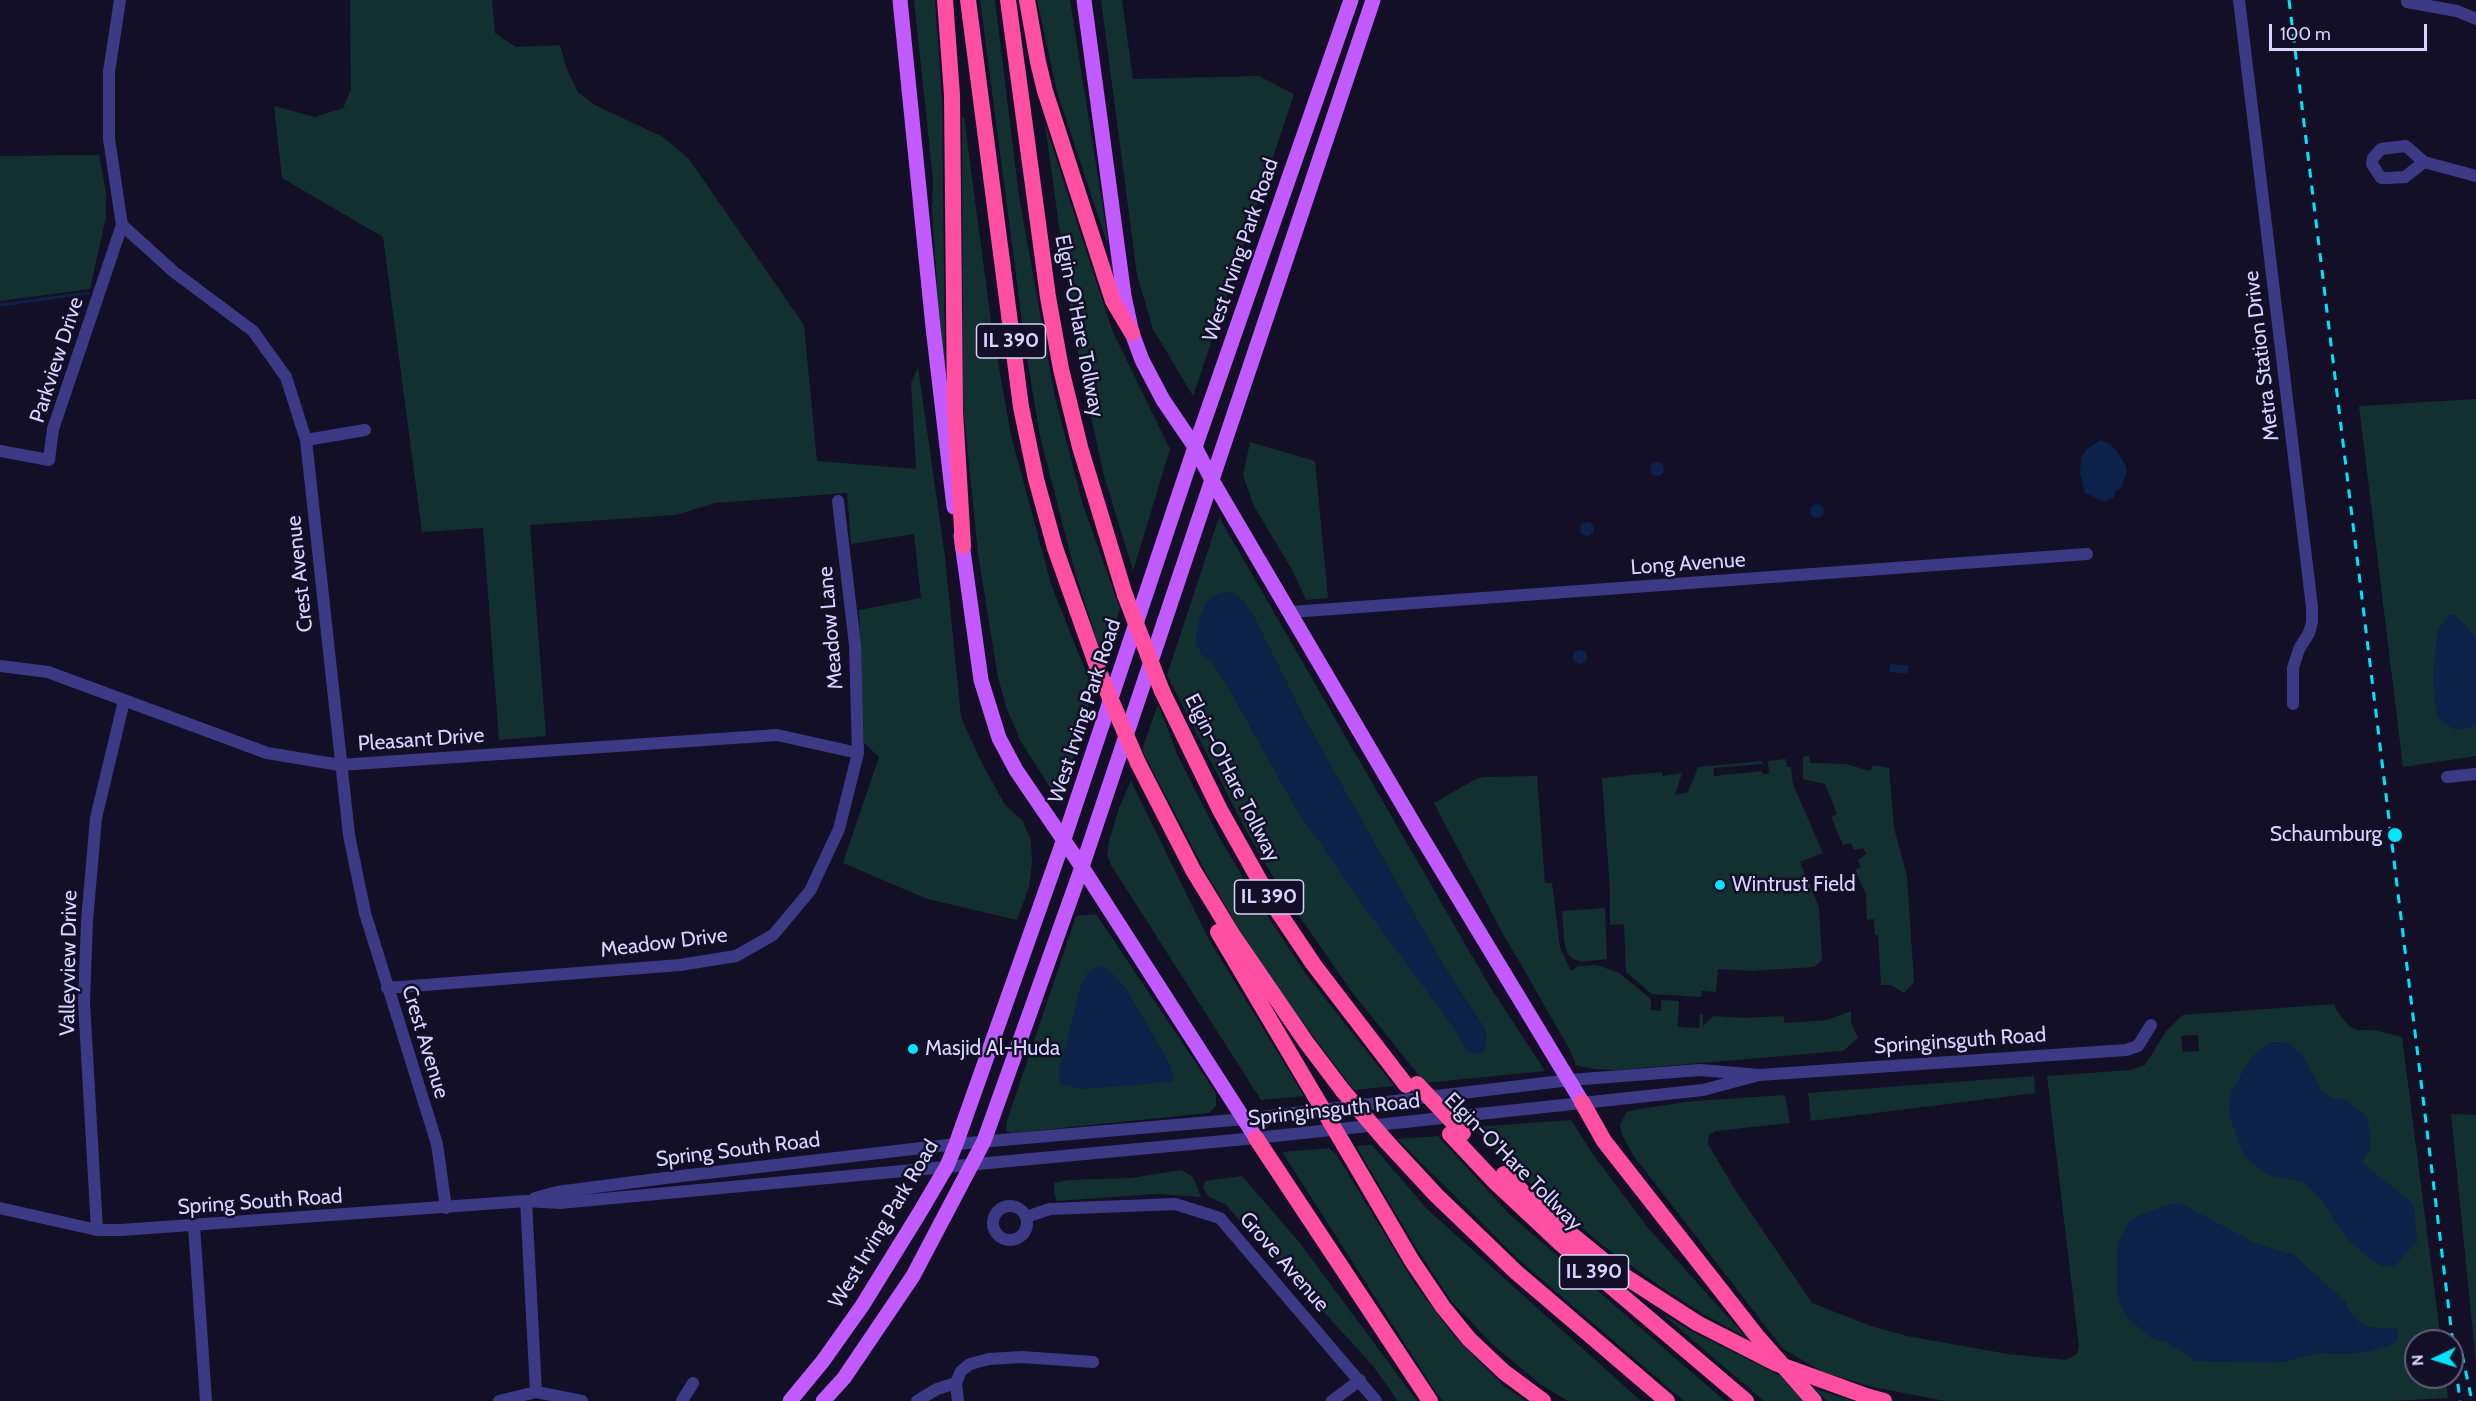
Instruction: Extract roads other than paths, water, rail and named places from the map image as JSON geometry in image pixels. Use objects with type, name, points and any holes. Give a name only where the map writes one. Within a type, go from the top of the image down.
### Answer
[{"type":"highway","points":[[945,0],[952,95],[955,411],[963,546]]},
{"type":"highway","name":"IL 390","points":[[968,0],[1021,407],[1036,479],[1055,548],[1099,672],[1137,762],[1193,870],[1232,934],[1273,996],[1344,1091],[1436,1195],[1516,1272],[1666,1401]]},
{"type":"highway","name":"Elgin-O'Hare Tollway","points":[[1008,0],[1041,250],[1061,369],[1080,447],[1125,595],[1162,691],[1242,853],[1314,965],[1368,1038],[1456,1134],[1495,1182],[1561,1244],[1746,1401]]},
{"type":"highway","points":[[1027,0],[1038,62],[1046,91],[1113,301],[1132,333]]},
{"type":"highway","points":[[1193,870],[1204,908],[1412,1261],[1443,1307],[1469,1338],[1504,1372],[1543,1401]]},
{"type":"highway","points":[[1582,1102],[1604,1141],[1756,1335],[1814,1401]]},
{"type":"highway","points":[[1456,1134],[1544,1212],[1642,1290],[1697,1323],[1775,1363],[1877,1399]]},
{"type":"highway","points":[[1256,1138],[1430,1401]]},
{"type":"main road","points":[[900,0],[950,481],[963,546],[981,680],[987,706],[999,738],[1016,770],[1064,839],[1256,1138]]},
{"type":"main road","points":[[1084,0],[1124,296],[1132,333],[1142,360],[1163,400],[1195,447],[1213,482],[1418,831],[1582,1102]]},
{"type":"main road","name":"West Irving Park Road","points":[[790,1401],[823,1361],[862,1306],[947,1166],[956,1144],[1064,839],[1195,447],[1351,0]]},
{"type":"main road","points":[[823,1401],[844,1378],[914,1276],[984,1142],[1082,867],[1373,0]]},
{"type":"street","points":[[120,0],[109,72],[109,139],[122,225]]},
{"type":"street","name":"Metra Station Drive","points":[[2239,0],[2312,607],[2309,633],[2299,649],[2294,668],[2293,704]]},
{"type":"street","points":[[2407,2],[2457,11],[2476,19]]},
{"type":"street","points":[[2424,162],[2476,176]]},
{"type":"street","name":"Crest Avenue","points":[[122,225],[174,272],[253,331],[286,377],[306,440],[349,835],[365,913],[437,1144],[446,1208]]},
{"type":"street","name":"Parkview Drive","points":[[0,451],[49,460],[53,429],[122,225]]},
{"type":"street","points":[[306,440],[365,430]]},
{"type":"street","name":"Meadow Lane","points":[[838,501],[855,645],[858,753]]},
{"type":"street","name":"Long Avenue","points":[[1291,612],[2087,554]]},
{"type":"street","name":"Pleasant Drive","points":[[0,666],[48,672],[267,753],[340,765],[777,735],[858,753]]},
{"type":"street","name":"Valleyview Drive","points":[[97,1230],[84,1002],[87,921],[96,818],[124,700]]},
{"type":"street","name":"Meadow Drive","points":[[387,988],[680,965],[736,956],[773,935],[810,891],[839,829],[858,753]]},
{"type":"street","points":[[2447,777],[2476,774]]},
{"type":"street","name":"Springinsguth Road","points":[[956,1144],[1245,1119],[1570,1080],[1700,1070],[1759,1075],[2126,1050],[2138,1046],[2151,1025]]},
{"type":"street","name":"Springinsguth Road","points":[[947,1166],[1256,1138],[1703,1090],[1759,1075]]},
{"type":"street","name":"Spring South Road","points":[[526,1201],[557,1192],[956,1144]]},
{"type":"street","name":"Spring South Road","points":[[0,1208],[97,1230],[194,1226],[526,1201],[560,1203],[947,1166]]},
{"type":"street","points":[[526,1201],[536,1392]]},
{"type":"street","name":"Grove Avenue","points":[[1026,1216],[1050,1209],[1175,1204],[1220,1218],[1377,1401]]},
{"type":"street","points":[[194,1226],[206,1401]]},
{"type":"street","points":[[958,1401],[956,1383],[961,1371],[970,1364],[989,1359],[1022,1357],[1093,1362]]},
{"type":"street","points":[[1332,1401],[1360,1380]]},
{"type":"street","points":[[682,1401],[693,1383]]},
{"type":"street","points":[[918,1401],[937,1389],[956,1383]]},
{"type":"street","points":[[499,1401],[536,1392],[582,1401]]},
{"type":"water","points":[[2100,440],[2107,442],[2117,451],[2127,472],[2120,489],[2115,492],[2114,497],[2105,502],[2085,493],[2080,473],[2081,458],[2087,449]]},
{"type":"water","points":[[1657,462],[1662,464],[1664,469],[1662,474],[1657,476],[1652,474],[1650,469],[1652,464]]},
{"type":"water","points":[[1814,504],[1820,504],[1824,511],[1820,518],[1814,518],[1810,514],[1810,508]]},
{"type":"water","points":[[1584,522],[1590,522],[1594,529],[1590,536],[1584,536],[1580,532],[1580,526]]},
{"type":"water","points":[[1232,592],[1242,599],[1254,617],[1305,720],[1444,967],[1485,1029],[1485,1051],[1480,1054],[1471,1053],[1465,1047],[1455,1029],[1364,907],[1297,810],[1213,663],[1201,654],[1196,644],[1196,634],[1206,603],[1220,593]]},
{"type":"water","points":[[2454,614],[2476,638],[2476,723],[2467,729],[2453,729],[2438,717],[2434,697],[2433,669],[2438,630],[2449,615]]},
{"type":"water","points":[[1577,650],[1583,650],[1587,657],[1583,664],[1577,664],[1573,660],[1573,654]]},
{"type":"water","points":[[1890,664],[1909,666],[1907,674],[1889,672]]},
{"type":"water","points":[[1106,967],[1126,989],[1167,1060],[1175,1077],[1172,1082],[1083,1089],[1060,1084],[1059,1070],[1082,981],[1093,968]]},
{"type":"water","points":[[2273,1042],[2290,1045],[2302,1055],[2321,1089],[2334,1099],[2347,1100],[2367,1117],[2370,1149],[2362,1162],[2414,1205],[2417,1241],[2394,1267],[2382,1266],[2372,1261],[2347,1239],[2324,1202],[2303,1182],[2268,1175],[2248,1159],[2242,1151],[2229,1114],[2231,1092],[2250,1059],[2260,1049]]},
{"type":"water","points":[[2180,1203],[2255,1243],[2294,1255],[2346,1302],[2351,1314],[2359,1321],[2368,1327],[2398,1329],[2398,1339],[2395,1343],[2374,1351],[2350,1354],[2321,1353],[2277,1363],[2195,1361],[2167,1343],[2151,1338],[2127,1317],[2120,1304],[2117,1293],[2117,1248],[2130,1221],[2139,1215]]},
{"type":"waterway","points":[[0,305],[88,293]]},
{"type":"railway","points":[[2289,0],[2460,1401]]},
{"type":"railway","points":[[2464,1363],[2472,1401]]},
{"type":"place","name":"Schaumburg","points":[[2395,835]]},
{"type":"place","name":"Wintrust Field","points":[[1720,885]]},
{"type":"place","name":"Masjid Al-Huda","points":[[913,1049]]}]
